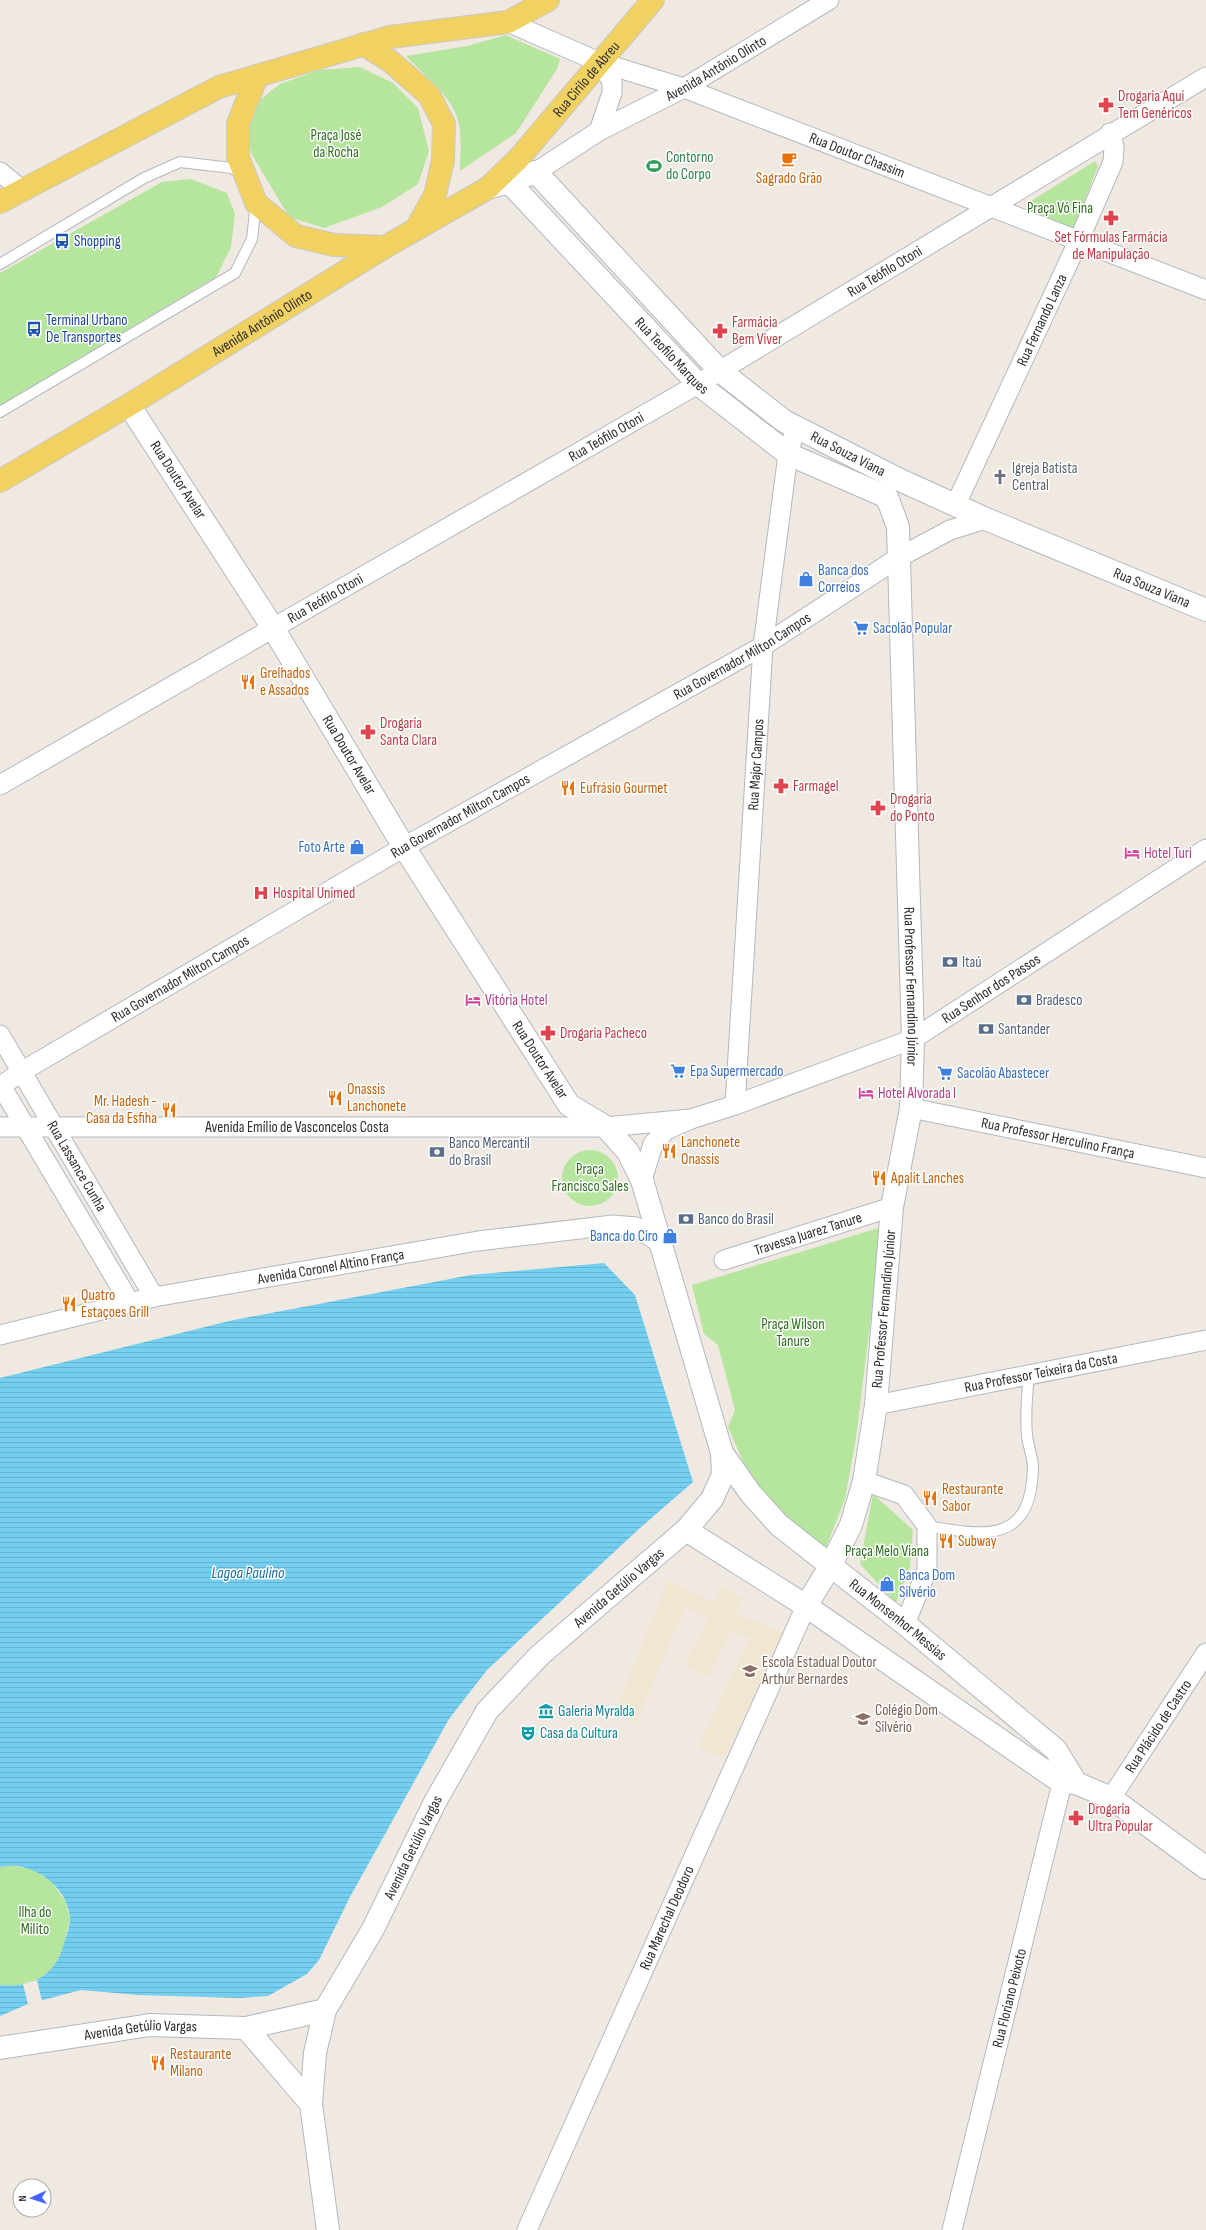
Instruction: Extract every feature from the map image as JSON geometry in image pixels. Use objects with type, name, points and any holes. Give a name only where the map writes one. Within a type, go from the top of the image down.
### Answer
[{"type":"main road","points":[[0,202],[219,87],[390,37],[508,22],[548,0]]},
{"type":"main road","name":"Rua Cirilo de Abreu","points":[[519,158],[653,0]]},
{"type":"main road","points":[[363,44],[390,61],[429,95],[444,124],[443,160],[435,195],[415,230]]},
{"type":"main road","points":[[256,76],[238,124],[238,157],[256,203],[296,236],[334,245],[385,247]]},
{"type":"main road","name":"Avenida Antônio Olinto","points":[[0,481],[129,405],[385,247],[488,188],[519,158]]},
{"type":"main road","name":"Avenida Antônio Olinto","points":[[509,182],[536,172]]},
{"type":"main road","name":"Rua Teofilo Marques","points":[[536,172],[720,371]]},
{"type":"main road","points":[[488,188],[509,182]]},
{"type":"main road","name":"Rua Teofilo Marques","points":[[509,182],[698,384],[788,454],[887,497]]},
{"type":"main road","name":"Rua Souza Viana","points":[[720,371],[784,421],[900,480],[956,504],[986,519],[1206,610]]},
{"type":"main road","name":"Rua Doutor Avelar","points":[[129,405],[273,628],[404,847],[569,1105],[607,1127]]},
{"type":"main road","name":"Rua Professor Fernandino Júnior","points":[[806,1606],[832,1565],[851,1525],[864,1481],[876,1405],[892,1207],[911,1108],[913,1039],[898,527],[887,497]]},
{"type":"main road","points":[[607,1127],[628,1152],[642,1180],[722,1453]]},
{"type":"main road","name":"Avenida Getúlio Vargas","points":[[0,2048],[150,2025],[246,2028],[324,2010],[373,1929],[435,1802],[487,1711],[540,1656],[686,1530],[712,1499],[718,1487],[723,1475],[722,1453]]},
{"type":"main road","name":"Rua Monsenhor Messias","points":[[722,1453],[751,1494],[779,1525],[832,1565],[905,1624],[1056,1750],[1068,1777]]},
{"type":"main road","points":[[686,1530],[806,1606],[1068,1777],[1111,1798],[1206,1868]]},
{"type":"main road","points":[[324,2010],[315,2053],[311,2104],[328,2230]]},
{"type":"main road","points":[[246,2028],[311,2104]]},
{"type":"street","name":"Avenida Antônio Olinto","points":[[536,172],[599,131],[684,88],[829,0]]},
{"type":"street","name":"Rua Doutor Chassim","points":[[508,22],[599,62],[684,88],[1078,242],[1206,290]]},
{"type":"street","points":[[599,62],[612,81],[612,94],[599,131]]},
{"type":"street","name":"Rua Teófilo Otoni","points":[[0,785],[698,384],[991,208],[1110,133],[1206,77]]},
{"type":"street","name":"Rua Fernando Lanza","points":[[956,504],[1078,242],[1113,162],[1114,147],[1110,133]]},
{"type":"street","points":[[0,172],[22,190]]},
{"type":"street","name":"Rua Major Campos","points":[[735,1105],[763,646],[788,454],[796,427]]},
{"type":"street","points":[[898,558],[950,530],[986,519]]},
{"type":"street","name":"Rua Governador Milton Campos","points":[[1,1085],[404,847],[763,646],[898,558]]},
{"type":"street","name":"Rua Senhor dos Passos","points":[[642,1180],[653,1144],[666,1130],[691,1118],[735,1105],[913,1039],[1206,849]]},
{"type":"street","name":"Rua Lassance Cunha","points":[[0,1035],[154,1297]]},
{"type":"street","name":"Rua Lassance Cunha","points":[[1,1085],[130,1303]]},
{"type":"street","name":"Rua Professor Herculino França","points":[[911,1108],[1206,1168]]},
{"type":"street","name":"Rua Senhor dos Passos","points":[[607,1127],[691,1118]]},
{"type":"street","name":"Avenida Emílio de Vasconcelos Costa","points":[[0,1127],[607,1127]]},
{"type":"street","name":"Travessa Juarez Tanure","points":[[724,1260],[892,1207]]},
{"type":"street","name":"Avenida Coronel Altino França","points":[[0,1335],[154,1297],[478,1241],[613,1225],[636,1227],[660,1243]]},
{"type":"street","name":"Rua Professor Teixeira da Costa","points":[[876,1405],[1206,1340]]},
{"type":"street","points":[[864,1481],[904,1495],[927,1526],[927,1570],[905,1624]]},
{"type":"street","name":"Rua Marechal Deodoro","points":[[527,2230],[806,1606]]},
{"type":"street","name":"Rua Plácido de Castro","points":[[1111,1798],[1206,1653]]},
{"type":"street","name":"Rua Floriano Peixoto","points":[[952,2230],[1068,1777]]},
{"type":"lane","points":[[0,264],[144,178],[180,162],[232,168],[247,179]]},
{"type":"lane","points":[[0,412],[235,273],[252,239],[256,203]]},
{"type":"lane","points":[[927,1526],[988,1532],[1013,1525],[1020,1519],[1030,1494],[1032,1479],[1032,1460],[1027,1435],[1029,1374]]},
{"type":"shaded area","name":"Escola Estadual Doutor Arthur Bernardes","points":[[668,1581],[714,1602],[723,1586],[742,1599],[736,1613],[784,1633],[724,1759],[698,1748],[750,1637],[731,1631],[708,1678],[685,1664],[709,1619],[685,1607],[636,1723],[614,1714]]},
{"type":"green space","points":[[506,35],[560,59],[557,69],[516,133],[460,171],[460,133],[458,119],[455,112],[451,104],[439,90],[406,56],[467,46]]},
{"type":"green space","name":"Praça José da Rocha","points":[[360,67],[393,83],[418,108],[429,151],[418,184],[382,207],[324,228],[289,217],[251,153],[248,127],[260,100],[280,84],[319,70]]},
{"type":"green space","name":"Praça Vó Fina","points":[[1095,161],[1098,166],[1073,231],[1028,213],[1027,208],[1031,201]]},
{"type":"green space","points":[[191,179],[227,193],[235,214],[231,247],[216,277],[0,406],[0,273],[162,182]]},
{"type":"green space","name":"Praça Francisco Sales","points":[[590,1150],[601,1152],[610,1158],[616,1167],[618,1178],[616,1189],[610,1198],[601,1204],[590,1206],[579,1204],[570,1198],[564,1189],[562,1178],[564,1167],[570,1158],[579,1152]]},
{"type":"green space","name":"Praça Wilson Tanure","points":[[882,1227],[856,1438],[845,1499],[825,1550],[783,1518],[746,1468],[728,1427],[735,1410],[718,1345],[704,1334],[692,1285]]},
{"type":"green space","name":"Praça Melo Viana","points":[[873,1494],[913,1530],[910,1567],[896,1603],[860,1564]]},
{"type":"green space","name":"Ilha do Milito","points":[[8,1865],[32,1869],[52,1882],[66,1903],[70,1920],[63,1948],[53,1969],[37,1980],[14,1986],[0,1985],[0,1867]]},
{"type":"water","name":"Lagoa Paulino","points":[[604,1263],[635,1295],[693,1482],[640,1528],[487,1670],[449,1719],[350,1897],[319,1960],[307,1974],[268,1996],[240,1998],[138,1995],[81,1990],[28,2004],[0,2016],[0,1985],[24,1984],[34,1981],[50,1970],[61,1952],[70,1924],[70,1919],[68,1907],[63,1896],[46,1878],[36,1872],[24,1868],[12,1866],[0,1867],[0,1378],[229,1321],[471,1275]]},
{"type":"pier","points":[[37,1980],[42,2001],[28,2004],[23,1984]]},
{"type":"place","name":"Drogaria Aqui Tem Genéricos","points":[[1106,105]]},
{"type":"place","name":"Sagrado Grão","points":[[789,159]]},
{"type":"place","name":"Contorno do Corpo","points":[[654,166]]},
{"type":"place","name":"Set Fórmulas Farmácia de Manipulação","points":[[1111,218]]},
{"type":"place","name":"Shopping","points":[[62,241]]},
{"type":"place","name":"Terminal Urbano De Transportes","points":[[34,329]]},
{"type":"place","name":"Farmácia Bem Viver","points":[[720,331]]},
{"type":"place","name":"Igreja Batista Central","points":[[1000,477]]},
{"type":"place","name":"Banca dos Correios","points":[[806,579]]},
{"type":"place","name":"Sacolão Popular","points":[[861,628]]},
{"type":"place","name":"Grelhados e Assados","points":[[248,682]]},
{"type":"place","name":"Drogaria Santa Clara","points":[[368,732]]},
{"type":"place","name":"Farmagel","points":[[781,786]]},
{"type":"place","name":"Eufrásio Gourmet","points":[[568,788]]},
{"type":"place","name":"Drogaria do Ponto","points":[[878,808]]},
{"type":"place","name":"Foto Arte","points":[[357,847]]},
{"type":"place","name":"Hotel Turi","points":[[1132,853]]},
{"type":"place","name":"Hospital Unimed","points":[[261,893]]},
{"type":"place","name":"Itaú","points":[[950,962]]},
{"type":"place","name":"Vitória Hotel","points":[[473,1000]]},
{"type":"place","name":"Bradesco","points":[[1024,1000]]},
{"type":"place","name":"Santander","points":[[986,1029]]},
{"type":"place","name":"Drogaria Pacheco","points":[[548,1033]]},
{"type":"place","name":"Epa Supermercado","points":[[678,1071]]},
{"type":"place","name":"Sacolão Abastecer","points":[[945,1073]]},
{"type":"place","name":"Hotel Alvorada I","points":[[866,1093]]},
{"type":"place","name":"Onassis Lanchonete","points":[[335,1098]]},
{"type":"place","name":"Mr. Hadesh - Casa da Esfiha","points":[[169,1110]]},
{"type":"place","name":"Lanchonete Onassis","points":[[669,1151]]},
{"type":"place","name":"Banco Mercantil do Brasil","points":[[437,1152]]},
{"type":"place","name":"Apalit Lanches","points":[[879,1178]]},
{"type":"place","name":"Banco do Brasil","points":[[686,1219]]},
{"type":"place","name":"Banca do Ciro","points":[[670,1236]]},
{"type":"place","name":"Quatro Estaçoes Grill","points":[[69,1304]]},
{"type":"place","name":"Restaurante Sabor","points":[[930,1498]]},
{"type":"place","name":"Subway","points":[[946,1541]]},
{"type":"place","name":"Banca Dom Silvério","points":[[887,1584]]},
{"type":"place","name":"Escola Estadual Doutor Arthur Bernardes","points":[[750,1671]]},
{"type":"place","name":"Galeria Myralda","points":[[546,1711]]},
{"type":"place","name":"Colégio Dom Silvério","points":[[863,1719]]},
{"type":"place","name":"Casa da Cultura","points":[[528,1733]]},
{"type":"place","name":"Drogaria Ultra Popular","points":[[1076,1818]]},
{"type":"place","name":"Restaurante Milano","points":[[158,2063]]}]
